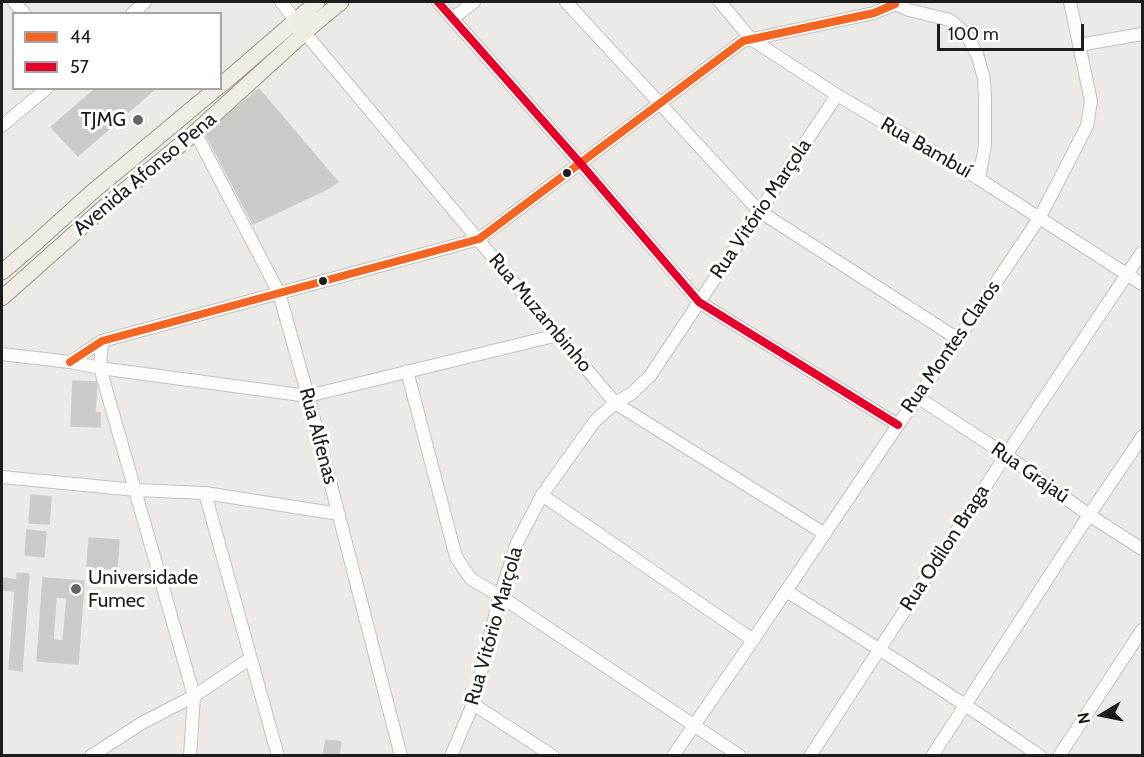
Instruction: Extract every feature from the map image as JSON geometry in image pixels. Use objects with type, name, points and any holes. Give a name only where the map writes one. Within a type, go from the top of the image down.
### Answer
[{"type":"main road","name":"Avenida Afonso Pena","points":[[222,84],[317,2]]},
{"type":"main road","name":"Avenida Afonso Pena","points":[[2,298],[102,209],[195,132],[341,2]]},
{"type":"main road","name":"Avenida Afonso Pena","points":[[2,272],[90,194],[215,90]]},
{"type":"main road","points":[[90,194],[102,209]]},
{"type":"street","name":"Rua Muzambinho","points":[[281,2],[295,20],[302,35],[479,239],[615,403],[825,534]]},
{"type":"street","points":[[438,2],[699,302],[898,425]]},
{"type":"street","points":[[453,18],[474,2]]},
{"type":"street","points":[[566,2],[759,211],[958,339]]},
{"type":"street","name":"Rua Bambuí","points":[[720,2],[751,39],[837,95],[1040,217],[1143,284]]},
{"type":"street","name":"Rua Montes Claros","points":[[673,756],[1040,217],[1087,126],[1091,101],[1070,2]]},
{"type":"street","points":[[70,362],[102,341],[479,239],[743,41],[874,13],[893,3],[909,10],[950,20],[966,34],[977,54],[984,79],[986,99],[986,145],[979,179]]},
{"type":"street","points":[[1079,45],[1143,34]]},
{"type":"street","points":[[2,126],[44,90]]},
{"type":"street","name":"Rua Vitório Marçola","points":[[451,756],[473,704],[500,596],[517,543],[542,495],[595,421],[615,403],[631,394],[650,376],[837,95]]},
{"type":"street","name":"Rua Alfenas","points":[[195,132],[279,293],[339,514],[400,756]]},
{"type":"street","name":"Rua Odilon Braga","points":[[810,756],[1006,455],[1143,252]]},
{"type":"street","points":[[2,354],[308,396],[558,335]]},
{"type":"street","points":[[102,341],[100,368],[194,696],[190,756]]},
{"type":"street","points":[[407,371],[456,557],[471,579],[740,756]]},
{"type":"street","name":"Rua Grajaú","points":[[917,397],[1143,549]]},
{"type":"street","points":[[932,756],[1089,514],[1143,437]]},
{"type":"street","points":[[2,477],[136,490],[205,493],[339,514]]},
{"type":"street","points":[[205,493],[278,756]]},
{"type":"street","points":[[542,495],[753,640]]},
{"type":"street","points":[[786,591],[966,704],[1040,756]]},
{"type":"street","points":[[1059,756],[1143,630]]},
{"type":"street","points":[[91,756],[142,723],[194,696],[251,658]]},
{"type":"street","points":[[473,704],[553,756]]},
{"type":"building","points":[[259,89],[338,182],[253,224],[205,133]]},
{"type":"building","points":[[94,90],[154,90],[78,156],[51,127]]},
{"type":"building","points":[[73,381],[97,382],[95,412],[100,413],[100,427],[71,426]]},
{"type":"building","points":[[31,495],[51,497],[49,524],[29,523]]},
{"type":"building","points":[[27,530],[46,532],[44,557],[25,555]]},
{"type":"building","points":[[89,538],[119,540],[117,569],[87,567]]},
{"type":"building","points":[[17,573],[29,574],[22,671],[9,669],[15,591],[2,590],[2,578],[17,580]]},
{"type":"building","points":[[43,578],[84,581],[78,664],[37,661]],"holes":[[[56,597],[67,598],[63,641],[53,640]]]},
{"type":"building","points":[[326,740],[341,742],[339,756],[323,756]]},
{"type":"transit line","name":"57","points":[[438,2],[699,302],[898,425]]},
{"type":"transit line","name":"44","points":[[70,362],[102,341],[479,239],[743,41],[874,13],[895,4]]},
{"type":"place","name":"TJMG","points":[[138,120]]},
{"type":"place","name":"Universidade Fumec","points":[[76,589]]}]
